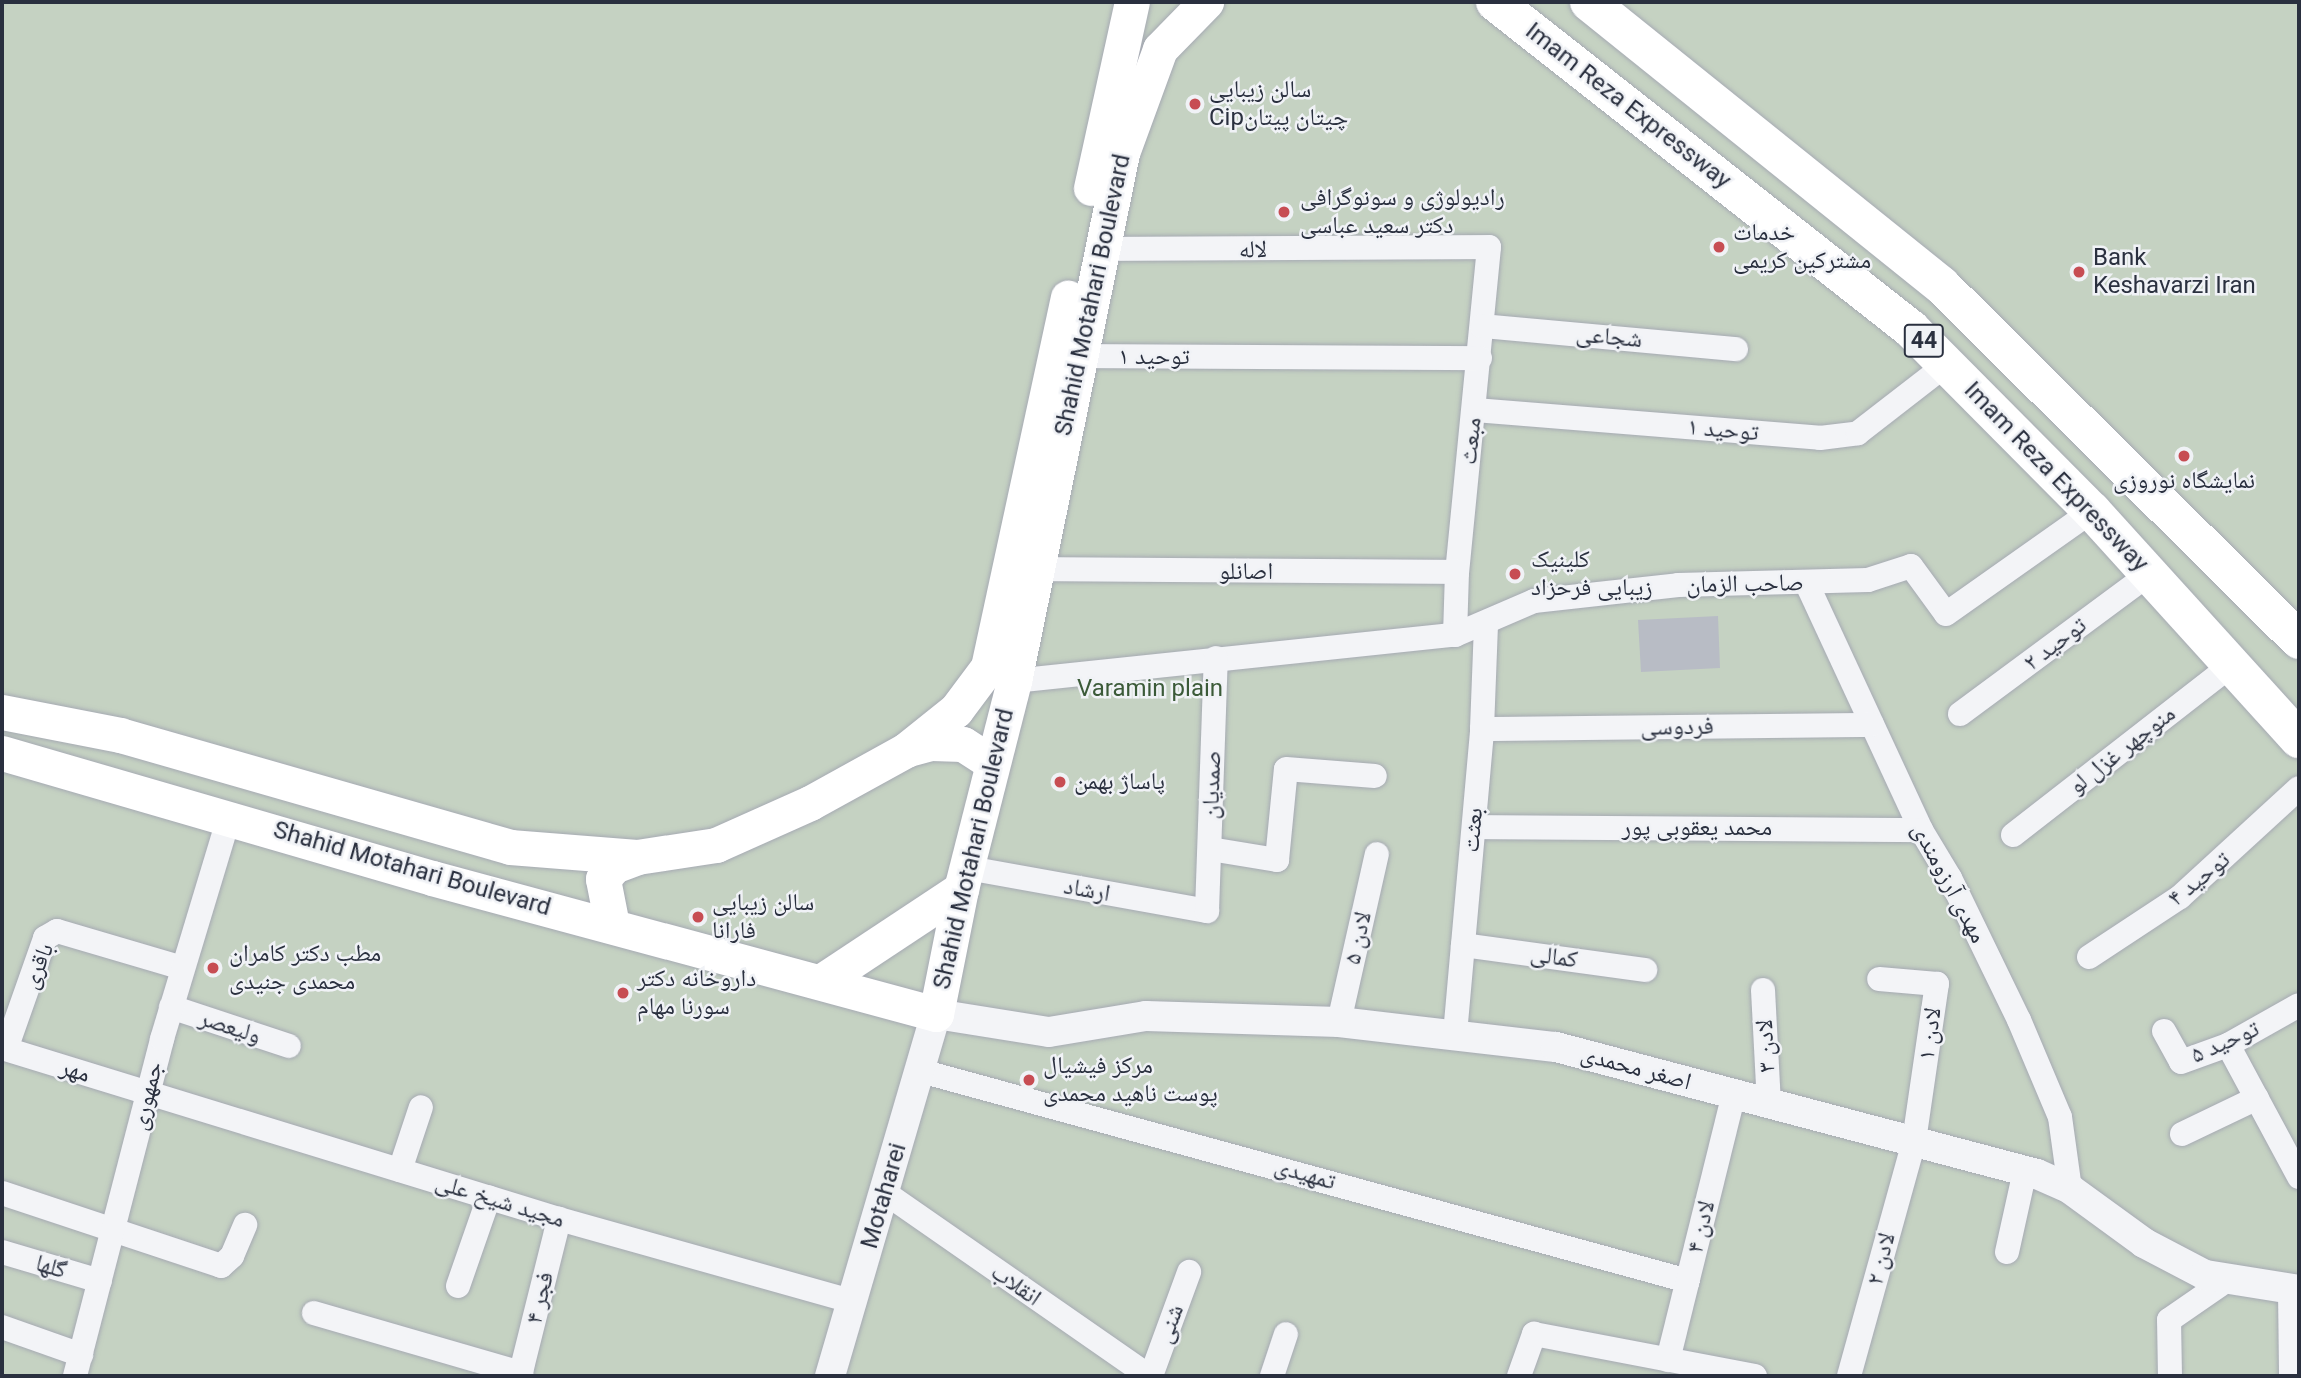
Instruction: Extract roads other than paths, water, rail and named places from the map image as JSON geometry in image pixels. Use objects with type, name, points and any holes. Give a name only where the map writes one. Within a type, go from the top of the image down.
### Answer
[{"type":"highway","name":"Imam Reza Expressway","points":[[1495,2],[1911,329],[2092,511],[2299,739]]},
{"type":"highway","name":"44","points":[[1589,2],[1941,285],[2299,640]]},
{"type":"main road","name":"Shahid Motahari Boulevard","points":[[2,712],[120,735],[484,841],[575,853],[637,857],[716,845],[810,803],[906,750],[956,710],[988,667],[1132,2]]},
{"type":"main road","name":"Shahid Motahari Boulevard","points":[[2,753],[556,910],[936,1014],[964,879],[1014,681],[1034,569],[1122,153],[1160,49],[1206,2]]},
{"type":"main road","points":[[906,750],[931,743],[964,744],[992,763]]},
{"type":"main road","points":[[556,910],[586,901],[589,877],[575,853]]},
{"type":"main road","points":[[612,925],[604,879],[614,866],[637,857]]},
{"type":"main road","points":[[822,981],[964,879]]},
{"type":"street","name":"لاله","points":[[1101,249],[1489,247]]},
{"type":"street","name":"مبعث","points":[[1455,635],[1457,572],[1489,247]]},
{"type":"street","name":"شجاعی","points":[[1482,326],[1736,349]]},
{"type":"street","name":"توحید ۱","points":[[1081,356],[1479,358]]},
{"type":"street","name":"توحید ۱","points":[[1475,410],[1820,438],[1858,433],[1947,364]]},
{"type":"street","name":"صاحب الزمان","points":[[1014,681],[1455,635],[1486,625],[1534,601],[1678,585],[1807,584],[1868,580],[1911,566],[1946,614],[2092,511]]},
{"type":"street","name":"اصانلو","points":[[1034,569],[1457,572]]},
{"type":"street","name":"توحید ۲","points":[[1960,714],[2149,574]]},
{"type":"street","name":"مهدی آرزومندی","points":[[1807,584],[1920,830],[1979,937],[2060,1117],[2070,1189]]},
{"type":"street","name":"بعثت","points":[[1455,1034],[1482,729],[1486,625]]},
{"type":"street","name":"صمدیان","points":[[1207,911],[1216,658]]},
{"type":"street","name":"منوچهر غزل لو","points":[[2013,835],[2231,664]]},
{"type":"street","name":"فردوسی","points":[[1482,729],[1872,725]]},
{"type":"street","points":[[1210,849],[1278,860],[1286,769],[1375,776]]},
{"type":"street","name":"توحید ۴","points":[[2089,957],[2180,897],[2299,788]]},
{"type":"street","name":"جمهوری","points":[[78,1365],[171,1007],[229,817]]},
{"type":"street","name":"محمد یعقوبی پور","points":[[1474,827],[1920,830]]},
{"type":"street","name":"لادن ۵","points":[[1339,1021],[1377,854]]},
{"type":"street","name":"ارشاد","points":[[964,879],[1207,911]]},
{"type":"street","name":"باقری","points":[[4,1049],[45,938],[57,931],[183,968]]},
{"type":"street","name":"کمالی","points":[[1463,945],[1645,970]]},
{"type":"street","name":"لادن ۱","points":[[1879,979],[1937,984],[1914,1141]]},
{"type":"street","name":"لادن ۳","points":[[1763,989],[1769,1103]]},
{"type":"street","name":"توحید ۵","points":[[2164,1031],[2181,1062],[2228,1045],[2299,1005]]},
{"type":"street","name":"ولیعصر","points":[[171,1007],[289,1046]]},
{"type":"street","name":"اصغر محمدی","points":[[936,1014],[1049,1032],[1146,1016],[1339,1021],[1556,1047],[2025,1171],[2070,1189],[2144,1243],[2205,1275],[2295,1290]]},
{"type":"street","name":"Motaharei","points":[[830,1376],[854,1302],[936,1014]]},
{"type":"street","points":[[2228,1045],[2297,1169]]},
{"type":"street","name":"مهر","points":[[4,1049],[148,1093]]},
{"type":"street","name":"تمهیدی","points":[[921,1071],[1688,1281]]},
{"type":"street","name":"مجید شیخ علی","points":[[148,1093],[559,1219],[854,1302]]},
{"type":"street","name":"لادن ۴","points":[[1668,1360],[1734,1094]]},
{"type":"street","points":[[2182,1133],[2257,1098]]},
{"type":"street","points":[[400,1170],[421,1107]]},
{"type":"street","name":"لادن ۲","points":[[1849,1376],[1914,1141]]},
{"type":"street","points":[[2007,1252],[2025,1171]]},
{"type":"street","name":"انقلاب","points":[[884,1192],[1150,1376]]},
{"type":"street","points":[[2,1193],[112,1232],[221,1266],[232,1256],[245,1225]]},
{"type":"street","points":[[458,1286],[489,1198]]},
{"type":"street","name":"فجر ۴","points":[[521,1375],[559,1219]]},
{"type":"street","name":"گلها","points":[[2,1252],[100,1281]]},
{"type":"street","name":"شنی","points":[[1150,1376],[1189,1272]]},
{"type":"street","points":[[2170,1376],[2169,1320],[2227,1280]]},
{"type":"street","points":[[2291,1376],[2295,1290]]},
{"type":"street","points":[[314,1313],[521,1375]]},
{"type":"street","points":[[2,1327],[78,1365]]},
{"type":"street","points":[[1272,1376],[1286,1334]]},
{"type":"street","points":[[1519,1376],[1534,1334],[1755,1376]]},
{"type":"place","name":"سالن زیبایی Cipچیتان پیتان","points":[[1195,104]]},
{"type":"place","name":"رادیولوژی و سونوگرافی دکتر سعید عباسی","points":[[1284,212]]},
{"type":"place","name":"خدمات مشترکین کریمی","points":[[1719,247]]},
{"type":"place","name":"Bank Keshavarzi Iran","points":[[2079,272]]},
{"type":"place","name":"نمایشگاه نوروزی","points":[[2184,456]]},
{"type":"place","name":"کلینیک زیبایی فرحزاد","points":[[1515,574]]},
{"type":"place","name":"پاساژ بهمن","points":[[1060,782]]},
{"type":"place","name":"سالن زیبایی فارانا","points":[[698,917]]},
{"type":"place","name":"مطب دکتر کامران محمدی جنیدی","points":[[213,968]]},
{"type":"place","name":"داروخانه دکتر سورنا مهام","points":[[623,993]]},
{"type":"place","name":"مرکز فیشیال پوست ناهید محمدی","points":[[1029,1080]]},
{"type":"park label","name":"Varamin plain","points":[[1150,689]]}]
